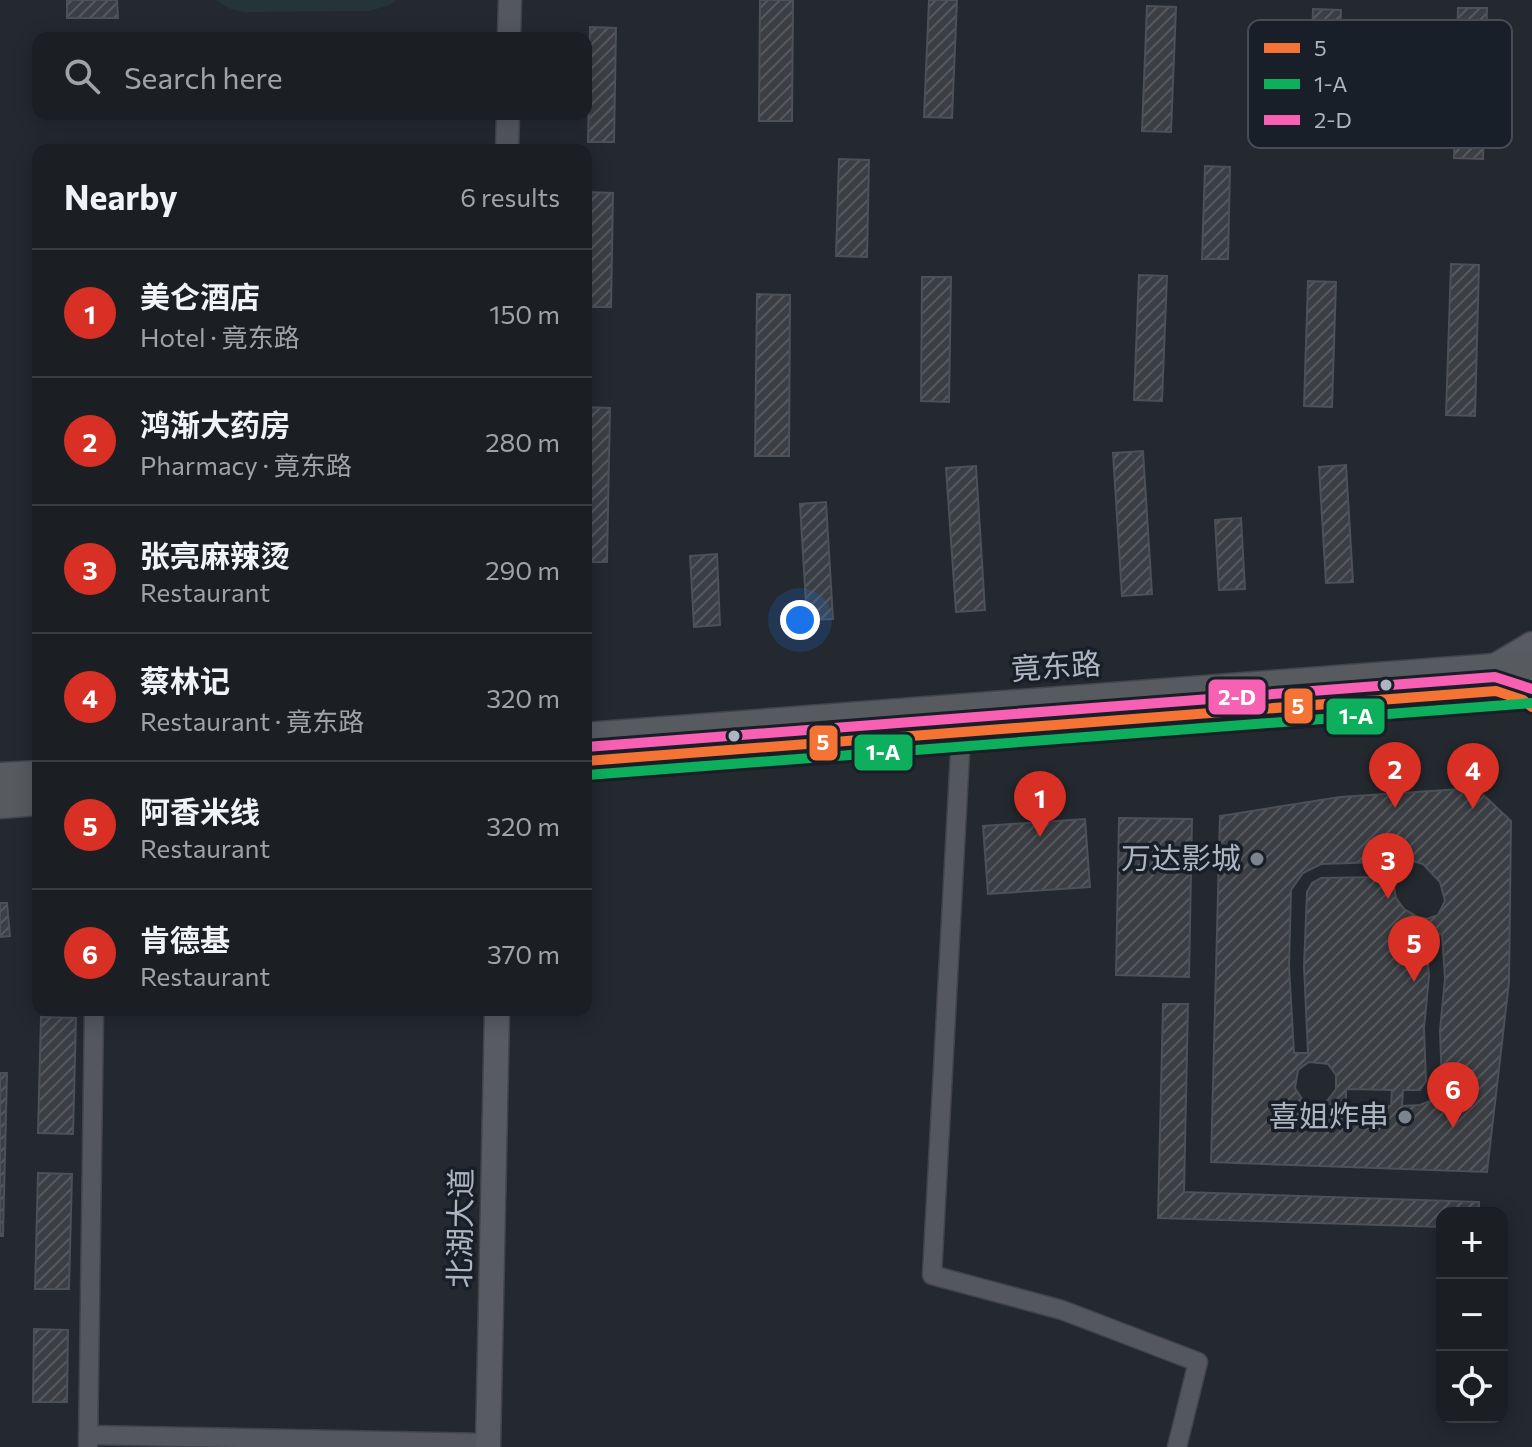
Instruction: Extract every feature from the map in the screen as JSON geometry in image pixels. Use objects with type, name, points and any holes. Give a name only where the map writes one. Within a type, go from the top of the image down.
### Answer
[{"type":"main road","points":[[1532,644],[1494,679],[1532,707]]},
{"type":"main road","name":"竟东路","points":[[592,761],[961,734],[1494,679],[1532,665]]},
{"type":"main road","name":"竟东路","points":[[592,737],[1494,679],[1532,689]]},
{"type":"main road","points":[[0,777],[32,775]]},
{"type":"main road","points":[[0,804],[32,801]]},
{"type":"main road","name":"北湖大道","points":[[481,1016],[481,1445]]},
{"type":"main road","name":"北湖大道","points":[[481,1445],[497,1016]]},
{"type":"street","points":[[509,32],[510,0]]},
{"type":"street","points":[[507,144],[508,120]]},
{"type":"street","points":[[961,734],[932,1275],[1062,1310],[1198,1362],[1177,1447]]},
{"type":"street","points":[[94,1016],[88,1441],[481,1445]]},
{"type":"shaded area","points":[[216,0],[397,0],[369,11],[244,12],[230,9]]},
{"type":"building","points":[[67,0],[117,0],[118,18],[67,18]]},
{"type":"building","points":[[760,0],[793,0],[792,121],[759,121]]},
{"type":"building","points":[[929,0],[957,0],[952,118],[924,117]]},
{"type":"building","points":[[1147,6],[1176,7],[1171,132],[1142,131]]},
{"type":"building","points":[[1458,8],[1487,8],[1487,20],[1458,20]]},
{"type":"building","points":[[1313,9],[1341,10],[1341,20],[1313,20]]},
{"type":"building","points":[[590,27],[616,28],[614,142],[588,142],[588,120],[592,120]]},
{"type":"building","points":[[1454,148],[1483,148],[1483,159],[1454,158]]},
{"type":"building","points":[[839,159],[869,160],[867,257],[836,256]]},
{"type":"building","points":[[1205,166],[1230,167],[1228,259],[1202,259]]},
{"type":"building","points":[[592,192],[613,193],[611,307],[592,307]]},
{"type":"building","points":[[1451,264],[1479,265],[1475,416],[1446,415]]},
{"type":"building","points":[[1139,275],[1167,276],[1162,401],[1134,400]]},
{"type":"building","points":[[922,277],[951,277],[949,402],[921,401]]},
{"type":"building","points":[[1308,281],[1336,282],[1332,407],[1304,406]]},
{"type":"building","points":[[757,294],[790,295],[789,456],[755,456]]},
{"type":"building","points":[[592,407],[610,408],[607,562],[592,562]]},
{"type":"building","points":[[1143,451],[1152,594],[1122,596],[1113,453]]},
{"type":"building","points":[[1346,465],[1353,582],[1326,583],[1319,467]]},
{"type":"building","points":[[976,466],[985,610],[956,612],[946,468]]},
{"type":"building","points":[[826,502],[833,619],[807,620],[800,504]]},
{"type":"building","points":[[1241,518],[1245,589],[1219,590],[1215,520]]},
{"type":"building","points":[[717,554],[720,625],[694,627],[690,556]]},
{"type":"building","points":[[1476,788],[1511,821],[1509,982],[1487,1172],[1211,1162],[1220,816],[1340,797]],"holes":[[[1405,859],[1423,864],[1440,882],[1445,901],[1438,915],[1427,919],[1404,909],[1396,898],[1392,875],[1398,863]],[[1380,862],[1380,877],[1321,878],[1312,883],[1307,892],[1304,966],[1308,1053],[1294,1053],[1289,966],[1291,890],[1303,873],[1321,864]],[[1442,934],[1445,978],[1440,1030],[1442,1085],[1430,1101],[1402,1106],[1403,1090],[1420,1090],[1426,1081],[1424,1028],[1429,976],[1426,936]],[[1309,1062],[1328,1064],[1336,1075],[1336,1089],[1322,1103],[1308,1103],[1295,1088],[1298,1070]],[[1346,1089],[1392,1090],[1391,1106],[1346,1105]]]},
{"type":"building","points":[[1119,818],[1192,819],[1189,977],[1116,975]]},
{"type":"building","points":[[1085,819],[1090,887],[988,894],[983,826]]},
{"type":"building","points":[[0,903],[7,903],[10,936],[0,937]]},
{"type":"building","points":[[1163,1004],[1188,1004],[1184,1192],[1479,1202],[1479,1207],[1436,1207],[1436,1227],[1158,1218]]},
{"type":"building","points":[[41,1017],[76,1018],[73,1134],[38,1133]]},
{"type":"building","points":[[0,1073],[7,1073],[3,1236],[0,1236]]},
{"type":"building","points":[[38,1173],[72,1174],[69,1289],[35,1289]]},
{"type":"building","points":[[34,1329],[68,1330],[67,1402],[33,1402]]},
{"type":"transit line","name":"2-D","points":[[592,747],[1495,677],[1532,689]]},
{"type":"transit line","name":"5","points":[[592,761],[1496,691],[1523,700],[1532,707]]},
{"type":"transit line","name":"1-A","points":[[592,775],[1532,703]]},
{"type":"place","name":"鸿渐大药房","points":[[1395,808]]},
{"type":"place","name":"蔡林记","points":[[1473,809]]},
{"type":"place","name":"美仑酒店","points":[[1040,837]]},
{"type":"place","name":"万达影城","points":[[1257,859]]},
{"type":"place","name":"张亮麻辣烫","points":[[1388,899]]},
{"type":"place","name":"阿香米线","points":[[1414,982]]},
{"type":"place","name":"喜姐炸串","points":[[1405,1117]]},
{"type":"place","name":"肯德基","points":[[1453,1128]]}]
